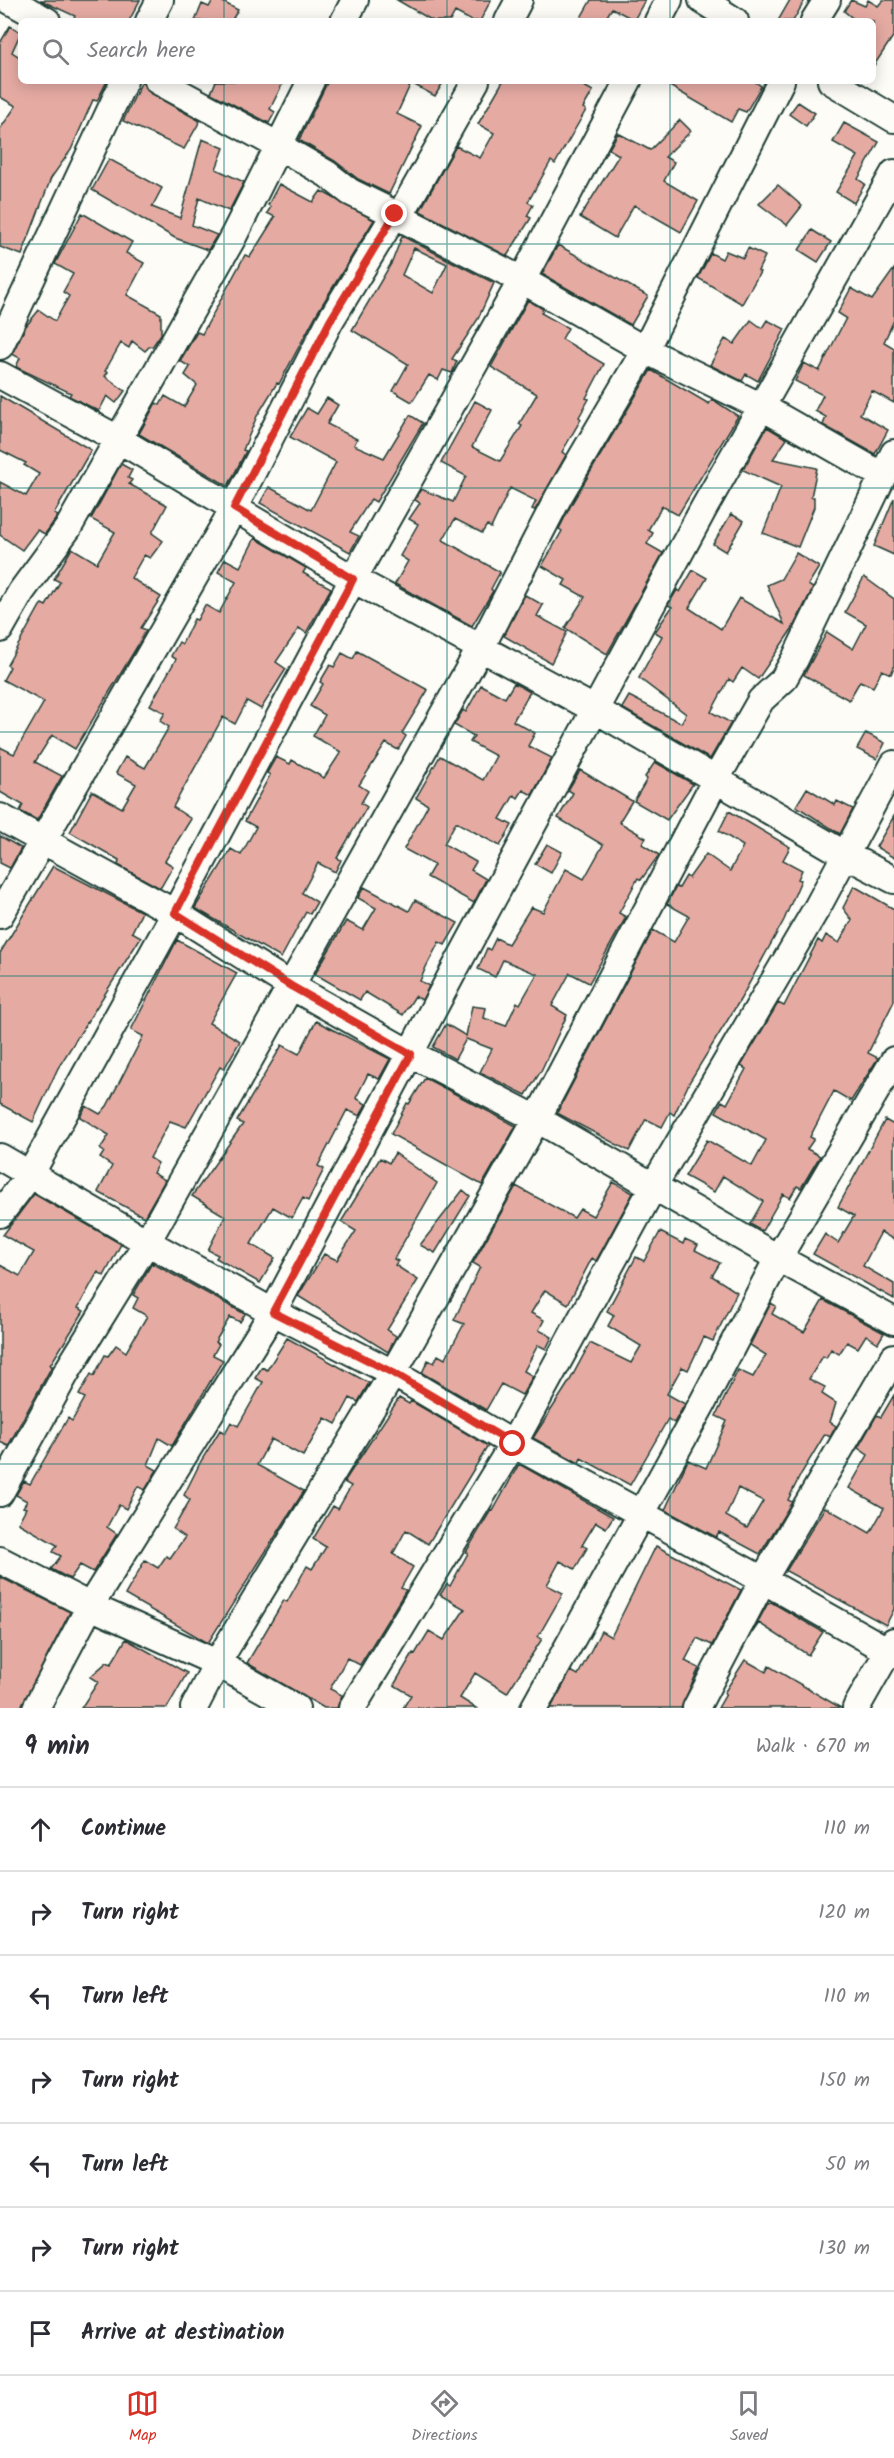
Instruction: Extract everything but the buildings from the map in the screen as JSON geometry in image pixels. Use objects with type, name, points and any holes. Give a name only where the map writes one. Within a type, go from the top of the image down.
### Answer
[{"type":"street","points":[[0,7],[3,0]]},
{"type":"street","points":[[9,0],[42,18]]},
{"type":"street","points":[[151,18],[160,0]]},
{"type":"street","points":[[346,18],[355,0]]},
{"type":"street","points":[[510,18],[519,0]]},
{"type":"street","points":[[660,18],[669,0]]},
{"type":"street","points":[[702,0],[730,18]]},
{"type":"street","points":[[816,18],[827,0]]},
{"type":"street","points":[[0,346],[123,84]]},
{"type":"street","points":[[164,84],[277,145],[327,174],[350,192],[522,280],[645,350],[762,407],[886,483]]},
{"type":"street","points":[[0,629],[21,592],[68,528],[232,237],[277,145],[310,84]]},
{"type":"street","points":[[0,915],[234,508],[330,321],[397,216],[474,84]]},
{"type":"street","points":[[0,1214],[30,1174],[175,913],[353,579],[522,280],[626,84]]},
{"type":"street","points":[[0,1493],[66,1373],[147,1242],[481,647],[559,496],[645,350],[779,84]]},
{"type":"street","points":[[836,84],[894,119]]},
{"type":"street","points":[[36,1708],[90,1606],[273,1312],[452,974],[597,710],[704,508],[894,173]]},
{"type":"street","points":[[0,375],[118,439],[353,579],[597,710],[844,854],[894,880]]},
{"type":"street","points":[[194,1708],[217,1663],[393,1373],[537,1119],[716,779],[761,700],[783,680],[795,659],[886,483],[894,453]]},
{"type":"street","points":[[352,1708],[513,1444],[653,1187],[818,906],[894,764]]},
{"type":"street","points":[[0,816],[175,913],[291,986],[411,1054],[537,1119],[778,1258],[894,1321]]},
{"type":"street","points":[[534,1708],[778,1258],[894,1060]]},
{"type":"street","points":[[0,1157],[273,1312],[393,1373],[513,1444],[892,1649],[856,1708]]},
{"type":"street","points":[[696,1708],[763,1580],[894,1357]]},
{"type":"street","points":[[0,1560],[90,1606],[217,1663],[296,1708]]},
{"type":"route","points":[[395,214],[330,321],[234,508],[353,579],[175,913],[291,986],[411,1054],[273,1312],[393,1373],[513,1444]]}]
